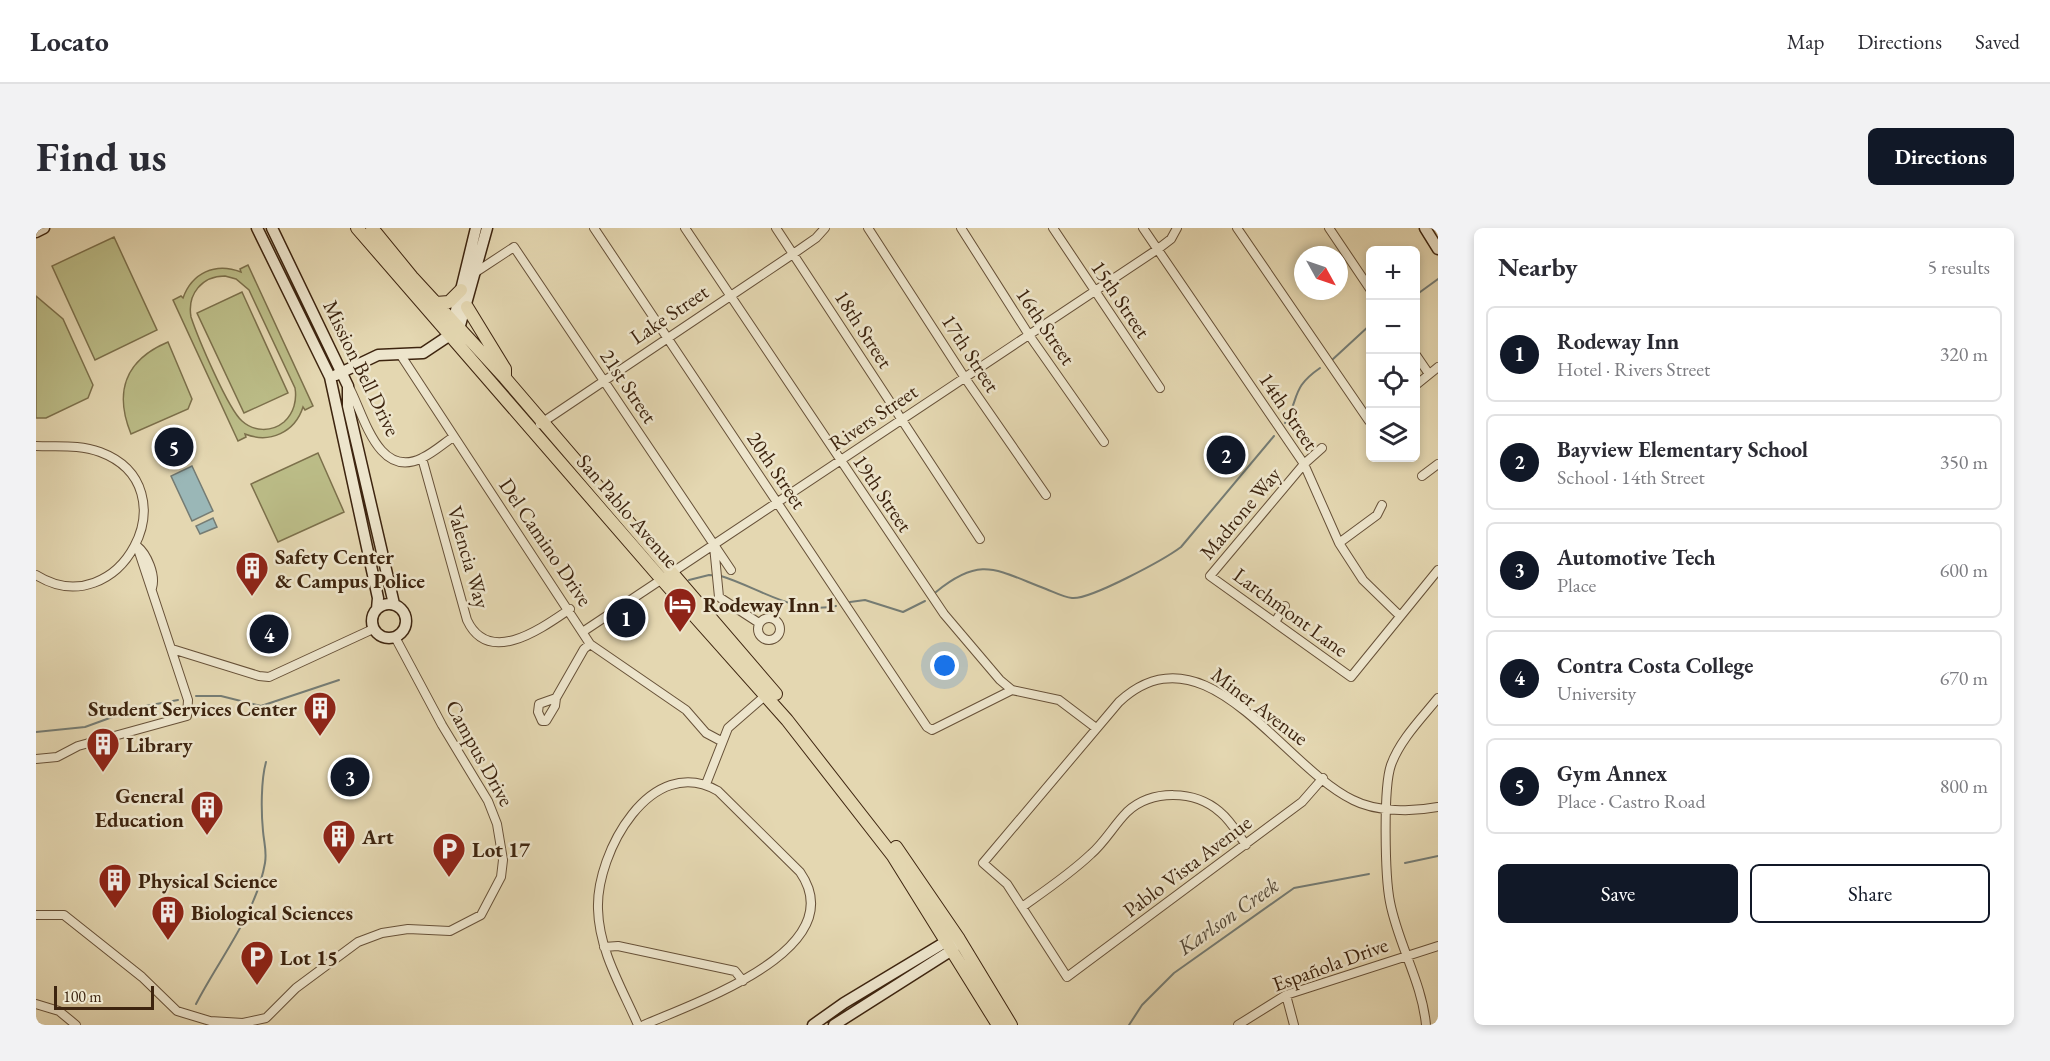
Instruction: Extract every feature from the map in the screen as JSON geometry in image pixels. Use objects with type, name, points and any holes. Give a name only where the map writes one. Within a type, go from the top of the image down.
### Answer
[{"type":"main road","name":"San Pablo Avenue","points":[[357,228],[454,330],[537,426],[662,580],[766,695],[882,841],[1011,1025]]},
{"type":"main road","name":"San Pablo Avenue","points":[[372,228],[436,303],[454,330],[505,378],[537,426],[673,572],[774,691],[876,820],[953,943],[998,1025]]},
{"type":"main road","points":[[436,303],[449,302],[460,290]]},
{"type":"main road","points":[[467,307],[505,369],[505,378]]},
{"type":"street","points":[[36,232],[44,228]]},
{"type":"street","name":"Mission Bell Drive","points":[[257,228],[330,377]]},
{"type":"street","name":"Mission Bell Drive","points":[[272,228],[384,455],[403,463],[423,458]]},
{"type":"street","points":[[454,330],[460,290],[476,228]]},
{"type":"street","points":[[348,386],[348,406],[394,604],[402,610],[406,620],[403,630],[395,637],[381,636],[374,629],[372,618],[377,609],[378,598],[330,377],[369,357],[423,353],[454,330],[467,307],[487,228]]},
{"type":"street","name":"20th Street","points":[[594,228],[932,730],[1012,690]]},
{"type":"street","name":"19th Street","points":[[685,228],[944,614],[1000,680],[1012,690]]},
{"type":"street","name":"18th Street","points":[[776,228],[981,539]]},
{"type":"street","name":"Lake Street","points":[[537,426],[794,254],[825,228]]},
{"type":"street","name":"17th Street","points":[[868,228],[965,378],[1046,495]]},
{"type":"street","name":"16th Street","points":[[961,228],[1029,334],[1104,442]]},
{"type":"street","name":"15th Street","points":[[1053,228],[1093,292],[1160,388]]},
{"type":"street","name":"14th Street","points":[[1143,228],[1304,464],[1339,543],[1363,580],[1400,616]]},
{"type":"street","name":"Rivers Street","points":[[585,631],[1158,249],[1171,239],[1177,228]]},
{"type":"street","points":[[1237,228],[1366,414]]},
{"type":"street","points":[[1329,228],[1366,282]]},
{"type":"street","points":[[1425,228],[1438,249]]},
{"type":"street","name":"21st Street","points":[[476,272],[514,247],[731,570]]},
{"type":"street","name":"Del Camino Drive","points":[[400,354],[585,631],[590,644]]},
{"type":"street","points":[[1420,361],[1429,374]]},
{"type":"street","points":[[1420,382],[1438,367]]},
{"type":"street","points":[[423,458],[453,436]]},
{"type":"street","points":[[36,446],[89,448],[120,463],[138,488],[143,501],[144,518],[137,546],[139,558],[152,588],[189,706],[184,718],[78,746],[57,757],[36,759]]},
{"type":"street","name":"Madrone Way","points":[[1210,576],[1304,464],[1322,448]]},
{"type":"street","name":"Valencia Way","points":[[423,458],[467,620],[474,631],[492,641],[513,641],[538,630],[570,609]]},
{"type":"street","points":[[1422,476],[1438,464]]},
{"type":"street","points":[[1339,543],[1377,515],[1382,505]]},
{"type":"street","name":"21st Street","points":[[713,545],[716,588],[719,597],[759,623]]},
{"type":"street","points":[[36,575],[48,582],[67,585],[90,583],[116,570],[137,546]]},
{"type":"street","points":[[1400,616],[1438,570]]},
{"type":"street","name":"Larchmont Lane","points":[[1210,576],[1351,677],[1400,616]]},
{"type":"street","points":[[377,609],[383,605],[394,604]]},
{"type":"street","points":[[1275,622],[1286,606]]},
{"type":"street","points":[[172,649],[259,676],[269,677],[374,629]]},
{"type":"street","name":"Campus Drive","points":[[36,915],[64,915],[142,977],[170,1006],[210,1022],[243,1023],[266,1018],[296,988],[358,942],[382,933],[408,929],[450,931],[481,915],[501,877],[503,860],[497,824],[488,801],[442,725],[395,637]]},
{"type":"street","points":[[556,698],[584,649],[590,644],[686,710],[706,733],[721,741]]},
{"type":"street","name":"Miner Avenue","points":[[1022,907],[1007,884],[983,863],[1119,702],[1141,685],[1164,679],[1196,680],[1221,693],[1352,800],[1386,808],[1438,807]]},
{"type":"street","points":[[1012,690],[1059,700],[1096,728]]},
{"type":"street","points":[[706,784],[728,728],[766,695]]},
{"type":"street","points":[[1426,1025],[1422,999],[1390,902],[1386,808],[1390,766],[1401,744],[1438,698]]},
{"type":"street","name":"Pablo Vista Avenue","points":[[1022,907],[1067,977],[1302,802],[1323,778]]},
{"type":"street","points":[[638,1025],[604,947],[598,909],[598,885],[606,858],[617,835],[649,797],[664,786],[684,782],[706,784],[718,791],[795,867],[808,889],[808,917],[798,939],[768,965],[743,981],[644,1025]]},
{"type":"street","points":[[1022,907],[1065,877],[1093,852],[1127,812],[1149,798],[1175,795],[1192,797],[1211,805],[1222,813],[1246,845]]},
{"type":"street","points":[[813,1025],[844,1003],[953,943]]},
{"type":"street","points":[[834,1025],[953,943]]},
{"type":"street","points":[[604,947],[618,946],[735,971],[743,981]]},
{"type":"street","name":"Española Drive","points":[[1238,1025],[1286,995],[1438,946]]},
{"type":"street","points":[[1286,995],[1294,1025]]},
{"type":"street","points":[[36,1004],[59,1011],[76,1025]]},
{"type":"green space","points":[[114,237],[157,330],[95,360],[52,266]]},
{"type":"green space","points":[[248,265],[313,406],[305,410],[303,407],[294,423],[280,434],[263,438],[245,434],[246,437],[238,441],[173,300],[181,296],[183,298],[192,282],[206,272],[222,268],[241,272],[240,269]],"holes":[[[225,276],[236,279],[249,290],[295,388],[296,397],[290,415],[274,428],[257,429],[247,425],[236,414],[214,372],[191,317],[191,301],[203,283],[209,279]]]},
{"type":"green space","points":[[242,292],[288,393],[244,413],[197,313]]},
{"type":"green space","points":[[36,296],[63,319],[93,385],[88,398],[46,418],[36,418]]},
{"type":"green space","points":[[168,342],[192,399],[188,409],[131,434],[124,404],[127,379],[142,358],[153,349]]},
{"type":"green space","points":[[318,453],[344,512],[278,542],[251,484]]},
{"type":"water","points":[[192,466],[213,511],[192,521],[171,476]]},
{"type":"water","points":[[213,518],[217,527],[200,534],[196,526]]},
{"type":"waterway","points":[[1420,292],[1438,279]]},
{"type":"waterway","points":[[1332,360],[1366,329]]},
{"type":"waterway","points":[[1285,423],[1300,387],[1320,368]]},
{"type":"waterway","points":[[936,592],[965,573],[977,570],[1001,572],[1072,598],[1094,593],[1110,586],[1181,547],[1274,436]]},
{"type":"waterway","points":[[689,580],[709,575],[721,576],[791,604],[821,608],[836,606]]},
{"type":"waterway","points":[[850,602],[865,600],[903,612],[925,601]]},
{"type":"waterway","points":[[196,696],[221,696],[261,706],[339,680]]},
{"type":"waterway","points":[[36,732],[85,727],[140,707],[178,700]]},
{"type":"waterway","points":[[196,1004],[236,936],[254,900],[260,882],[266,859],[262,823],[263,778],[266,762]]},
{"type":"waterway","name":"Karlson Creek","points":[[1405,863],[1438,856]]},
{"type":"waterway","name":"Karlson Creek","points":[[1129,1025],[1142,1005],[1174,973],[1294,888],[1369,874]]},
{"type":"place","name":"Gym Annex","points":[[174,447]]},
{"type":"place","name":"Bayview Elementary School","points":[[1226,455]]},
{"type":"place","name":"Safety Center & Campus Police","points":[[252,597]]},
{"type":"place","name":"Rodeway Inn","points":[[626,618]]},
{"type":"place","name":"Rodeway Inn 1","points":[[680,633]]},
{"type":"place","name":"Contra Costa College","points":[[269,634]]},
{"type":"place","name":"Student Services Center","points":[[320,737]]},
{"type":"place","name":"Library","points":[[103,773]]},
{"type":"place","name":"Automotive Tech","points":[[350,777]]},
{"type":"place","name":"General Education","points":[[207,836]]},
{"type":"place","name":"Art","points":[[339,865]]},
{"type":"place","name":"Lot 17","points":[[449,878]]},
{"type":"place","name":"Physical Science","points":[[115,909]]},
{"type":"place","name":"Biological Sciences","points":[[168,941]]},
{"type":"place","name":"Lot 15","points":[[257,986]]}]
